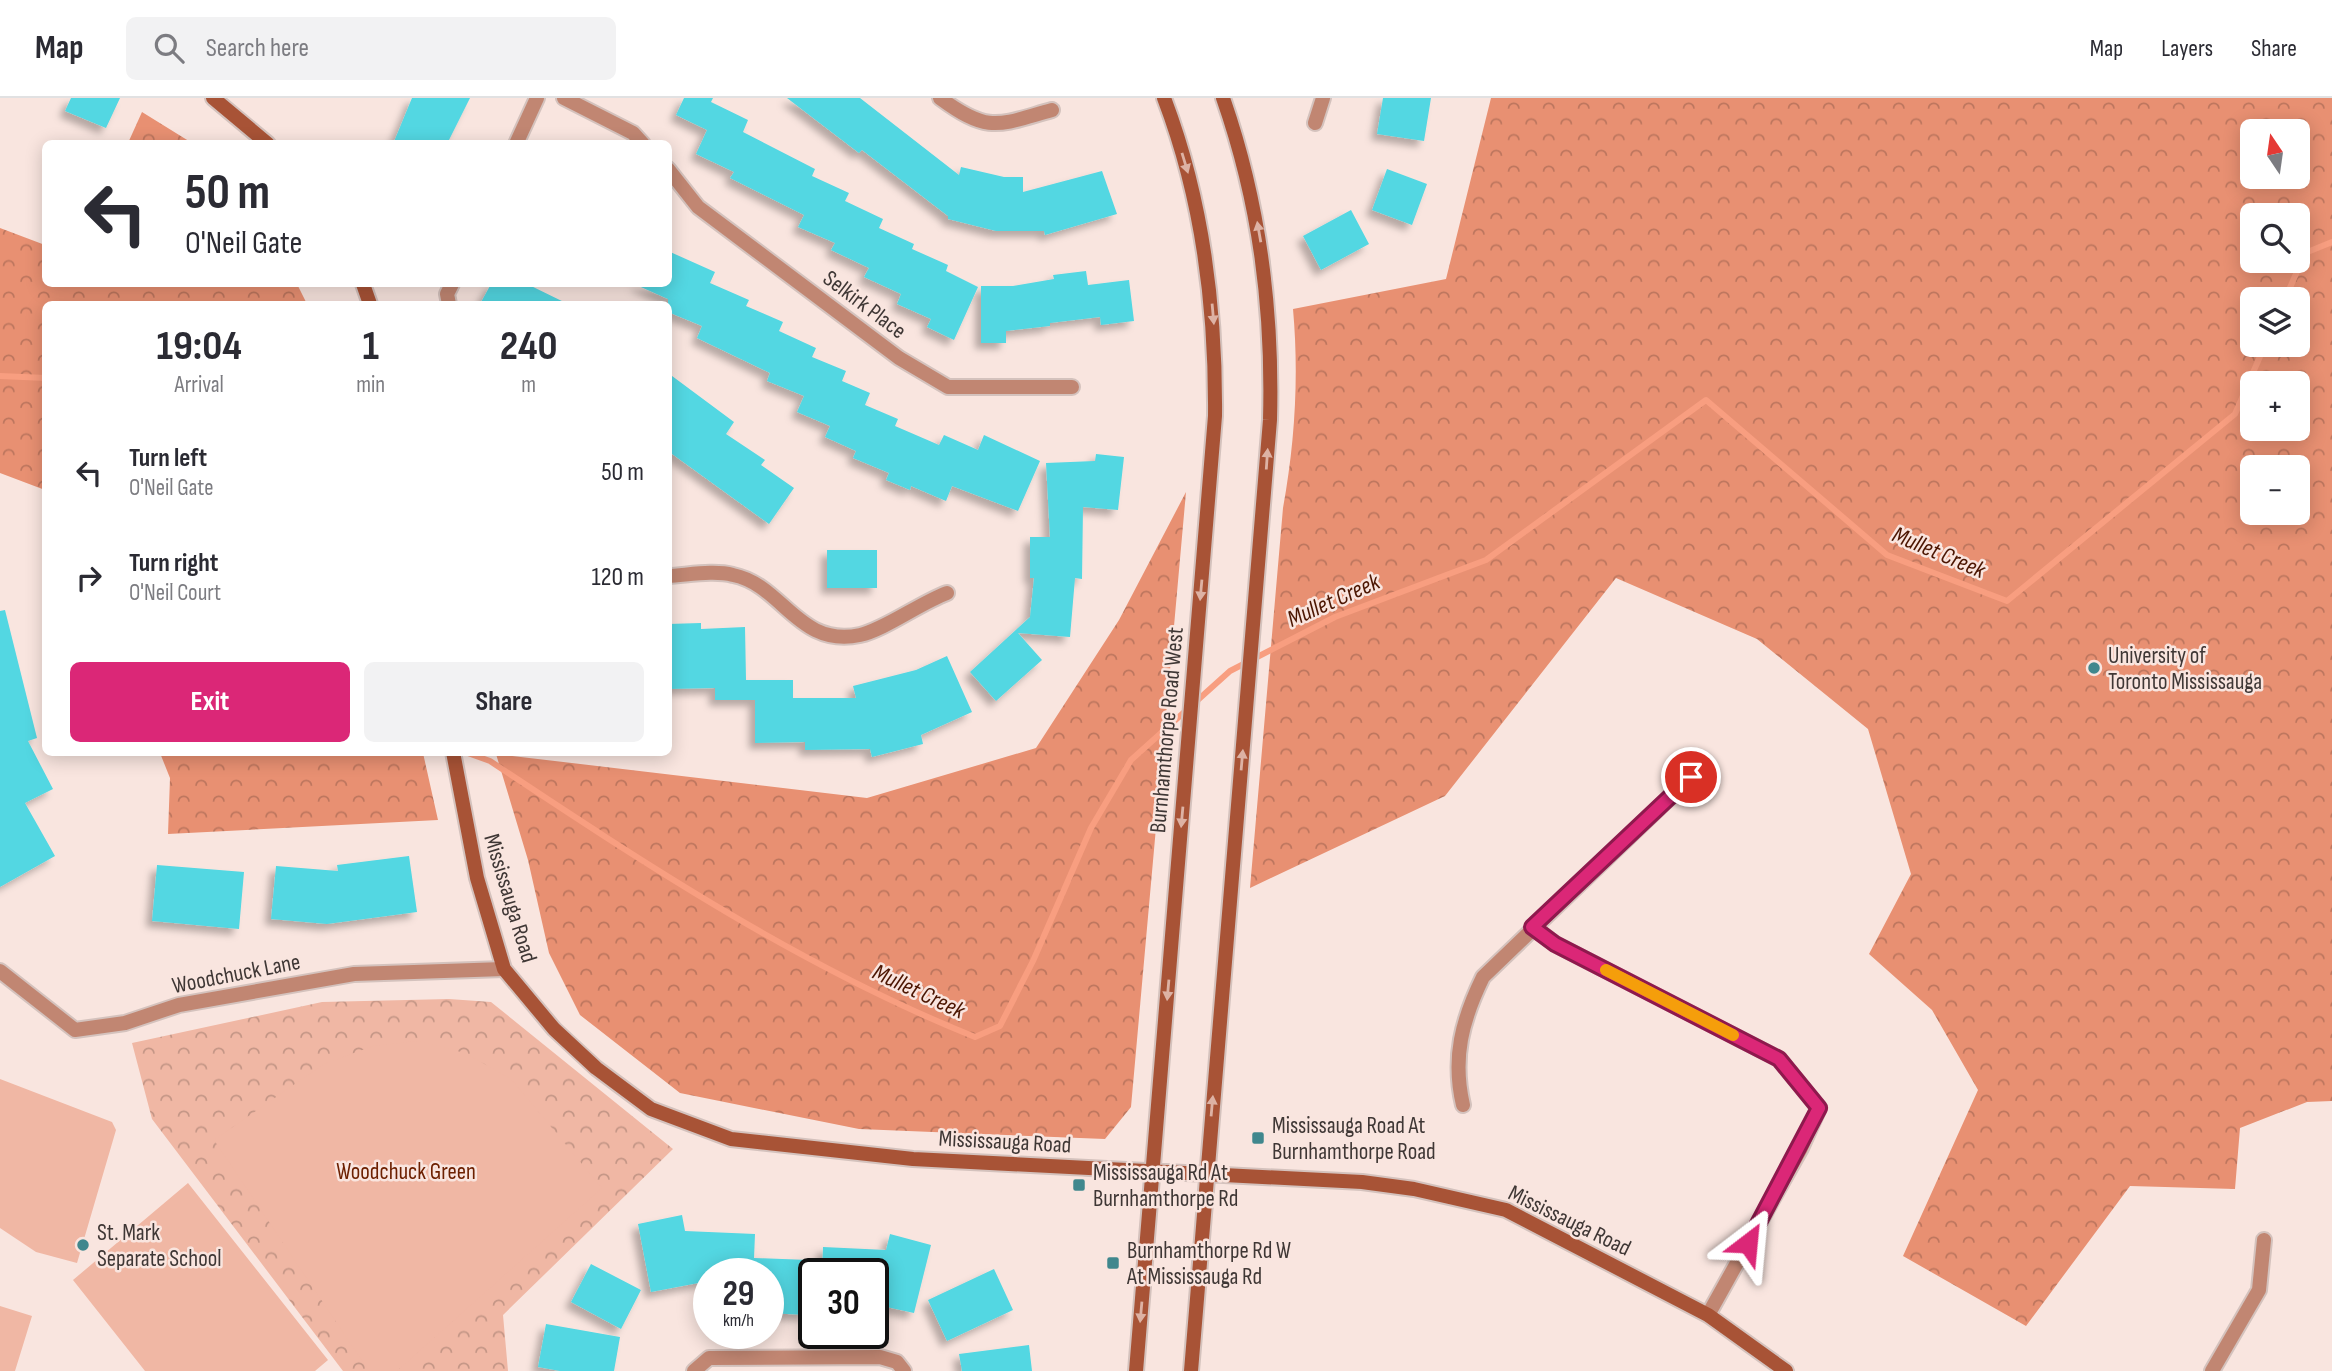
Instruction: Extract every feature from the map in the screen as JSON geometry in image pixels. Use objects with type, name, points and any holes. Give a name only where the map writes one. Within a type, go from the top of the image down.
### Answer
[{"type":"main road","points":[[213,98],[263,140]]},
{"type":"main road","name":"Burnhamthorpe Road West","points":[[1136,1371],[1215,416],[1213,309],[1196,201],[1164,98]]},
{"type":"main road","points":[[1191,1371],[1263,527],[1271,384],[1267,285],[1247,174],[1223,98]]},
{"type":"main road","name":"Mississauga Road","points":[[454,756],[477,878],[504,969],[554,1028],[596,1068],[651,1109],[731,1139],[913,1159],[1362,1182],[1414,1189],[1506,1210],[1708,1315],[1786,1371]]},
{"type":"street","points":[[518,140],[537,98]]},
{"type":"street","points":[[564,98],[634,134],[639,140]]},
{"type":"street","points":[[940,98],[962,114],[995,125],[1052,110]]},
{"type":"street","points":[[1315,123],[1323,98]]},
{"type":"street","name":"Selkirk Place","points":[[672,174],[698,207],[899,358],[948,387],[1072,387]]},
{"type":"street","points":[[672,576],[734,575],[758,587],[802,624],[832,638],[862,635],[947,593]]},
{"type":"street","points":[[1463,1105],[1457,1078],[1465,1015],[1483,977],[1691,777]]},
{"type":"street","points":[[1532,927],[1555,944],[1779,1059],[1819,1108],[1801,1148],[1708,1315]]},
{"type":"street","name":"Woodchuck Lane","points":[[0,971],[75,1030],[125,1023],[179,1005],[354,974],[504,969]]},
{"type":"street","points":[[2212,1371],[2259,1290],[2264,1240]]},
{"type":"street","points":[[694,1371],[709,1358],[880,1357],[897,1363],[904,1371]]},
{"type":"green space","name":"University of Toronto Mississauga","points":[[1491,98],[2332,98],[2332,1101],[2307,1102],[2240,1128],[2235,1189],[2130,1186],[2026,1326],[1903,1256],[1978,1090],[1932,1010],[1869,954],[1911,874],[1868,729],[1757,639],[1616,578],[1445,796],[1250,888],[1283,508],[1293,434],[1296,359],[1293,309],[1446,279]]},
{"type":"green space","points":[[142,112],[187,140],[129,140]]},
{"type":"green space","points":[[0,228],[42,244],[42,287],[298,287],[306,301],[42,301],[42,489],[0,473]]},
{"type":"green space","points":[[1186,492],[1131,1107],[1105,1139],[859,1129],[680,1093],[580,1015],[549,953],[528,860],[497,756],[867,798],[1036,748],[1119,620]]},
{"type":"green space","points":[[161,756],[424,756],[438,820],[168,834],[170,778]]},
{"type":"green space","name":"Woodchuck Green","points":[[449,999],[491,1002],[673,1149],[503,1315],[508,1371],[343,1371],[152,1119],[132,1043],[322,1002]]},
{"type":"green space","points":[[417,1041],[465,1053],[511,1079],[602,1188],[397,1371],[369,1371],[214,1140],[324,1064],[373,1046]]},
{"type":"green space","points":[[0,1079],[112,1122],[116,1130],[77,1263],[36,1252],[0,1228]]},
{"type":"green space","points":[[188,1183],[328,1360],[315,1371],[145,1371],[73,1280]]},
{"type":"green space","points":[[0,1306],[32,1316],[15,1371],[0,1371]]},
{"type":"building","points":[[71,98],[120,98],[106,128],[65,111]]},
{"type":"building","points":[[412,98],[470,98],[449,140],[395,140]]},
{"type":"building","points":[[684,98],[713,98],[711,102],[748,120],[743,132],[815,169],[812,176],[849,193],[845,201],[883,219],[879,228],[914,244],[912,249],[948,265],[946,271],[978,287],[954,340],[927,327],[931,319],[897,304],[901,294],[864,277],[869,268],[831,250],[835,243],[798,227],[804,215],[730,178],[734,172],[696,154],[707,130],[676,115]]},
{"type":"building","points":[[787,98],[860,98],[959,175],[961,167],[1004,177],[1023,177],[1023,192],[1102,171],[1117,214],[1045,235],[1044,231],[996,231],[948,219],[948,216],[862,150],[859,153]]},
{"type":"building","points":[[1383,98],[1431,98],[1424,141],[1377,134]]},
{"type":"building","points":[[1387,169],[1427,184],[1412,225],[1372,210]]},
{"type":"building","points":[[1351,210],[1369,244],[1321,270],[1303,236]]},
{"type":"building","points":[[672,253],[715,272],[710,283],[749,300],[746,306],[783,322],[779,331],[816,348],[812,357],[846,371],[842,381],[870,393],[865,405],[898,419],[895,426],[939,445],[944,435],[978,450],[984,435],[1040,461],[1018,511],[952,486],[946,501],[911,486],[910,490],[886,480],[889,473],[853,458],[856,451],[825,437],[830,426],[797,412],[804,396],[767,381],[770,373],[697,338],[702,326],[672,314],[672,301],[641,287],[672,287]]},
{"type":"building","points":[[1086,271],[1088,285],[1129,280],[1134,321],[1101,325],[1100,317],[1050,323],[1050,326],[1006,331],[1006,343],[981,343],[981,286],[1013,286],[1054,279],[1053,275]]},
{"type":"building","points":[[489,287],[533,287],[562,301],[482,301]]},
{"type":"building","points":[[672,376],[734,422],[726,434],[765,460],[761,465],[794,488],[769,524],[672,454]]},
{"type":"building","points":[[1096,454],[1124,457],[1118,510],[1083,507],[1082,579],[1075,578],[1070,637],[1018,633],[1042,660],[996,701],[970,672],[1030,617],[1034,578],[1030,578],[1030,537],[1050,537],[1046,463],[1095,461]]},
{"type":"building","points":[[827,550],[877,550],[877,588],[827,588]]},
{"type":"building","points":[[5,610],[37,738],[28,741],[53,789],[25,803],[55,856],[0,887],[0,611]]},
{"type":"building","points":[[701,623],[701,629],[745,627],[746,680],[793,680],[793,698],[856,698],[853,686],[916,670],[947,656],[972,712],[921,735],[923,744],[872,757],[870,749],[805,750],[805,742],[755,743],[755,700],[715,700],[715,688],[672,689],[672,624]]},
{"type":"building","points":[[409,856],[417,912],[327,924],[271,919],[276,866],[338,871],[337,865]]},
{"type":"building","points":[[157,865],[244,872],[239,929],[152,921]]},
{"type":"building","points":[[682,1215],[685,1231],[755,1234],[754,1258],[693,1258],[693,1284],[651,1292],[638,1224]]},
{"type":"building","points":[[890,1234],[931,1245],[914,1313],[889,1308],[889,1258],[823,1258],[823,1247],[886,1250]]},
{"type":"building","points":[[784,1259],[798,1260],[798,1315],[784,1314]]},
{"type":"building","points":[[591,1264],[641,1290],[621,1329],[571,1302]]},
{"type":"building","points":[[994,1269],[1013,1310],[947,1341],[928,1300]]},
{"type":"building","points":[[546,1324],[620,1337],[614,1371],[560,1371],[538,1367]]},
{"type":"building","points":[[1029,1345],[1032,1371],[962,1371],[959,1354]]},
{"type":"waterway","name":"Mullet Creek","points":[[2290,287],[2305,253],[2332,242]]},
{"type":"waterway","name":"Mullet Creek","points":[[476,756],[490,761],[666,875],[786,946],[848,979],[975,1037],[1000,1026],[1033,961],[1091,828],[1131,760],[1230,671],[1335,617],[1486,560],[1706,400],[1887,555],[2007,601],[2235,414],[2260,357]]},
{"type":"waterway","name":"Mullet Creek","points":[[0,376],[42,378]]},
{"type":"slow traffic","points":[[1606,970],[1733,1035]]},
{"type":"place","name":"University of Toronto Mississauga","points":[[2094,668]]},
{"type":"place","name":"Mississauga Road At Burnhamthorpe Road","points":[[1258,1138]]},
{"type":"place","name":"Mississauga Rd At Burnhamthorpe Rd","points":[[1079,1185]]},
{"type":"place","name":"St. Mark Separate School","points":[[83,1245]]},
{"type":"place","name":"Burnhamthorpe Rd W At Mississauga Rd","points":[[1113,1263]]},
{"type":"route","points":[[1691,777],[1532,927],[1555,944],[1779,1059],[1819,1108],[1801,1148],[1748,1243]]}]
